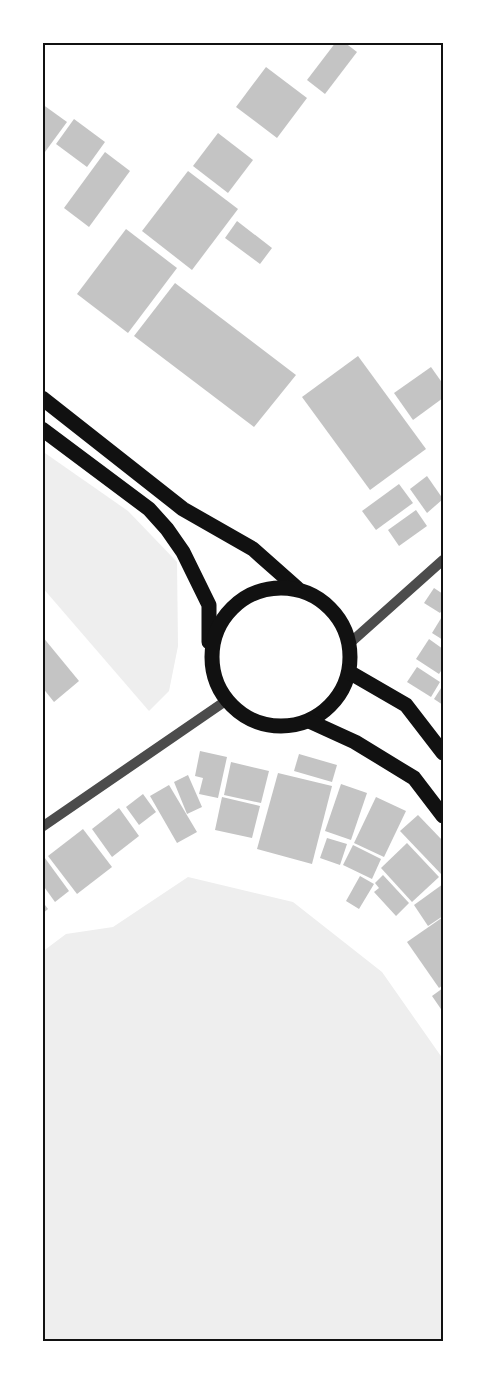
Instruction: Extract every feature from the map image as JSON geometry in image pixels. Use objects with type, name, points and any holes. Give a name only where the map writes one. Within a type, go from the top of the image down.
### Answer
[{"type":"main road","points":[[42,398],[183,509],[201,522],[253,549],[297,588],[321,599],[340,618],[350,643],[350,672],[335,701],[309,721],[287,726],[264,724],[243,715],[227,700],[210,667],[209,605],[183,552],[148,509],[42,429]]},
{"type":"main road","points":[[210,657],[218,630],[227,613],[241,600],[258,591],[277,587],[297,588]]},
{"type":"main road","points":[[350,672],[406,705],[443,753]]},
{"type":"main road","points":[[309,721],[355,742],[414,778],[443,816]]},
{"type":"street","points":[[350,643],[443,560]]},
{"type":"street","points":[[42,827],[227,700]]},
{"type":"shaded area","points":[[42,451],[128,511],[177,562],[178,646],[169,691],[149,711],[42,587]]},
{"type":"shaded area","points":[[188,877],[293,902],[382,972],[443,1059],[443,1342],[42,1342],[42,952],[66,934],[113,927]]},
{"type":"building","points":[[336,42],[344,42],[357,52],[325,94],[307,80]]},
{"type":"building","points":[[266,67],[307,98],[277,138],[236,107]]},
{"type":"building","points":[[42,104],[67,122],[42,156]]},
{"type":"building","points":[[74,119],[105,142],[87,167],[56,144]]},
{"type":"building","points":[[218,133],[253,160],[228,193],[193,166]]},
{"type":"building","points":[[105,152],[130,171],[89,227],[64,208]]},
{"type":"building","points":[[188,171],[238,209],[192,270],[142,231]]},
{"type":"building","points":[[237,221],[272,248],[260,264],[225,238]]},
{"type":"building","points":[[126,229],[177,268],[128,333],[77,294]]},
{"type":"building","points":[[175,283],[296,375],[254,427],[134,336]]},
{"type":"building","points":[[358,356],[426,449],[370,490],[302,397]]},
{"type":"building","points":[[431,367],[443,384],[443,398],[413,420],[394,393]]},
{"type":"building","points":[[427,476],[443,499],[427,513],[410,489]]},
{"type":"building","points":[[399,484],[413,503],[376,530],[362,511]]},
{"type":"building","points":[[416,510],[427,526],[399,546],[388,530]]},
{"type":"building","points":[[434,588],[443,594],[443,609],[440,613],[424,603]]},
{"type":"building","points":[[443,615],[443,640],[432,633]]},
{"type":"building","points":[[42,636],[79,681],[54,702],[42,687]]},
{"type":"building","points":[[429,639],[443,649],[443,668],[439,674],[416,659]]},
{"type":"building","points":[[417,667],[440,682],[431,697],[407,682]]},
{"type":"building","points":[[443,685],[443,705],[434,699]]},
{"type":"building","points":[[200,751],[227,757],[218,798],[199,794],[203,778],[195,776]]},
{"type":"building","points":[[299,754],[337,765],[332,782],[294,771]]},
{"type":"building","points":[[231,762],[269,771],[261,803],[224,795]]},
{"type":"building","points":[[278,773],[332,786],[312,864],[257,849]]},
{"type":"building","points":[[188,775],[202,807],[187,814],[174,782]]},
{"type":"building","points":[[341,784],[367,793],[351,840],[325,831]]},
{"type":"building","points":[[169,785],[197,832],[177,843],[150,796]]},
{"type":"building","points":[[143,794],[156,812],[139,825],[126,807]]},
{"type":"building","points":[[222,797],[260,806],[252,838],[215,830]]},
{"type":"building","points":[[376,797],[406,811],[384,857],[354,843]]},
{"type":"building","points":[[119,808],[139,836],[112,857],[92,829]]},
{"type":"building","points":[[418,815],[443,841],[442,875],[400,831]]},
{"type":"building","points":[[83,829],[112,867],[77,894],[48,856]]},
{"type":"building","points":[[327,838],[347,844],[340,865],[320,858]]},
{"type":"building","points":[[407,843],[439,877],[412,902],[381,868]]},
{"type":"building","points":[[353,845],[381,859],[372,879],[343,865]]},
{"type":"building","points":[[42,854],[69,891],[55,902],[42,884]]},
{"type":"building","points":[[383,875],[409,903],[396,916],[374,892],[379,888],[375,883]]},
{"type":"building","points":[[360,876],[374,884],[359,909],[346,901]]},
{"type":"building","points":[[443,884],[443,916],[428,926],[414,905]]},
{"type":"building","points":[[42,901],[48,909],[42,914]]},
{"type":"building","points":[[443,917],[443,985],[439,988],[407,942]]},
{"type":"building","points":[[443,988],[443,1012],[432,996]]}]
